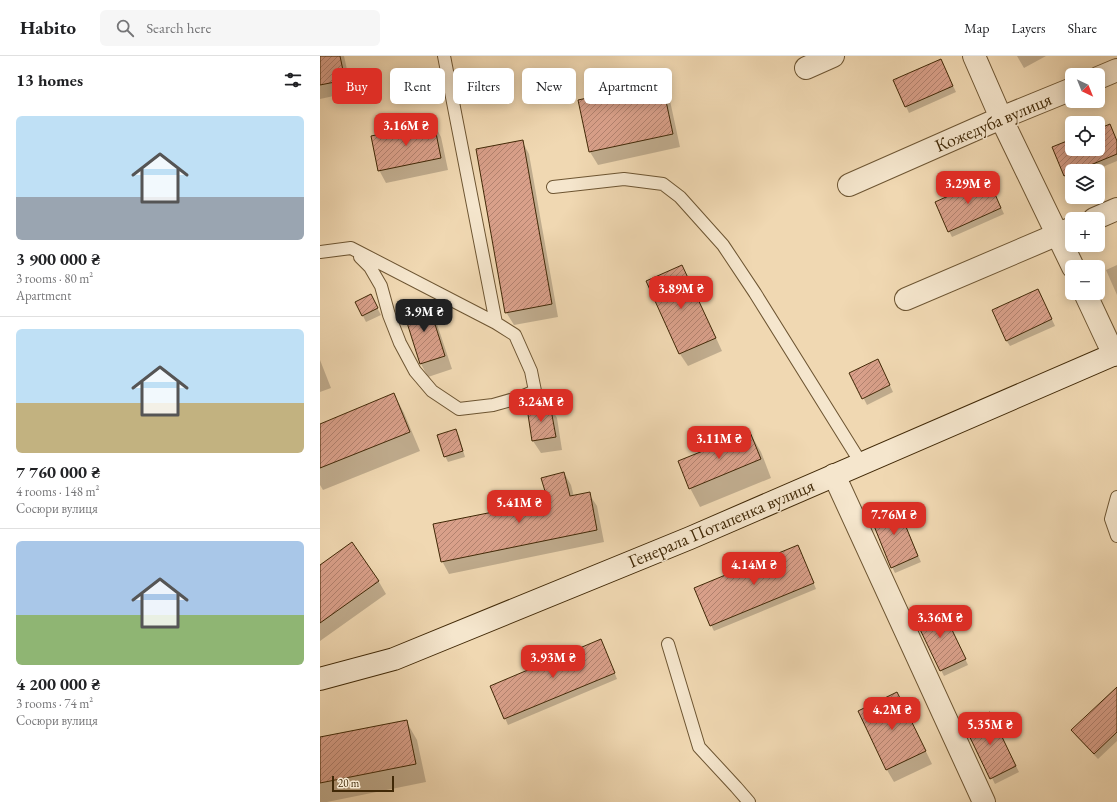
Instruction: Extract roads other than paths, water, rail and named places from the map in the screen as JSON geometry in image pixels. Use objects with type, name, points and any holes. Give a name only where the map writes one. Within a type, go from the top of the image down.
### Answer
[{"type":"street","points":[[806,68],[833,56]]},
{"type":"street","points":[[906,299],[1065,232],[1001,118],[974,56]]},
{"type":"street","points":[[1105,75],[1117,70]]},
{"type":"street","name":"Кожедуба вулиця","points":[[849,185],[1001,118],[1065,92]]},
{"type":"street","points":[[1105,214],[1117,209]]},
{"type":"street","points":[[1088,300],[1115,354]]},
{"type":"street","name":"Генерала Потапенка вулиця","points":[[320,679],[394,659],[690,538],[838,485],[861,463],[1115,354]]},
{"type":"street","points":[[838,485],[984,802]]},
{"type":"lane","points":[[444,56],[496,324]]},
{"type":"lane","points":[[553,187],[624,179],[663,184],[680,197],[723,245],[755,292],[861,463]]},
{"type":"lane","points":[[320,252],[351,248],[515,335],[531,371],[535,390],[521,397],[493,405],[459,408],[432,391],[415,371],[400,343],[389,315],[381,286],[370,267],[351,248]]},
{"type":"lane","points":[[1117,497],[1111,519],[1117,536]]},
{"type":"lane","points":[[668,644],[699,747],[748,802]]}]
